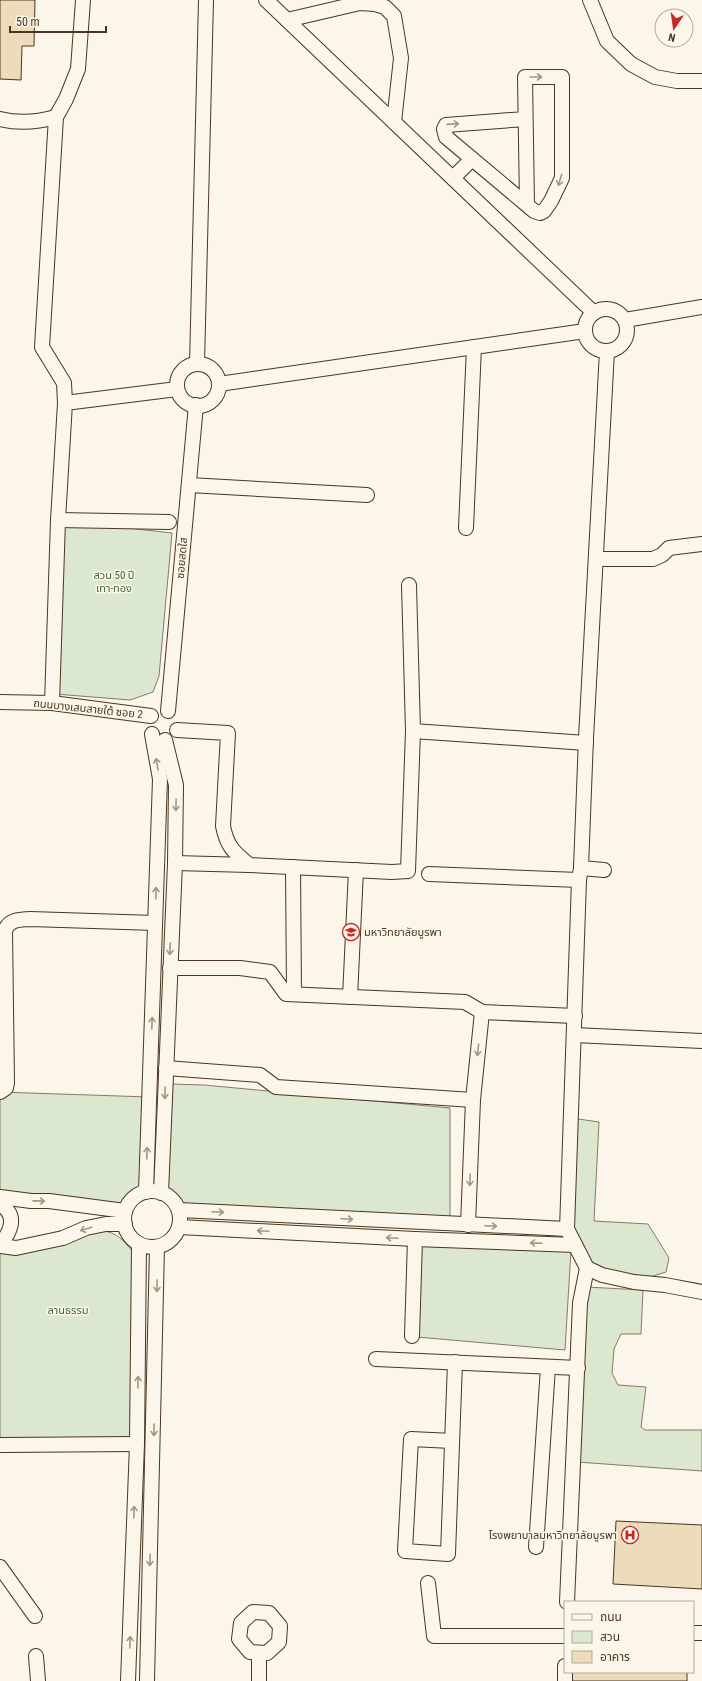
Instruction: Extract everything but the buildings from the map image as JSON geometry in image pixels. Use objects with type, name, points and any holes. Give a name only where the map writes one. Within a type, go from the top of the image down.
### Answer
[{"type":"street","points":[[52,703],[58,520],[65,403],[64,383],[42,347],[56,117],[78,69],[83,0]]},
{"type":"street","points":[[197,364],[206,0]]},
{"type":"street","points":[[266,0],[594,313]]},
{"type":"street","points":[[590,0],[607,41],[631,64],[655,77],[677,81],[702,81]]},
{"type":"street","points":[[287,20],[360,3],[375,4],[385,7],[394,16],[401,58],[394,122]]},
{"type":"street","points":[[525,119],[446,125],[444,130],[446,137],[534,211],[540,213],[544,211],[551,201],[562,178],[562,77],[525,77],[527,205]]},
{"type":"street","points":[[0,119],[8,121],[38,122],[56,117]]},
{"type":"street","points":[[453,178],[472,159]]},
{"type":"street","points":[[625,320],[702,307]]},
{"type":"street","points":[[605,309],[612,310],[621,314],[625,320],[628,327],[625,340],[614,350],[607,351],[595,348],[590,343],[585,331],[586,322],[594,313],[605,309]]},
{"type":"street","points":[[219,384],[585,331]]},
{"type":"street","points":[[466,528],[474,347]]},
{"type":"street","points":[[607,351],[580,874],[567,1229],[588,1268],[602,1275],[634,1282],[665,1285],[702,1292]]},
{"type":"street","points":[[193,364],[197,364],[207,366],[213,371],[219,384],[215,397],[209,402],[196,405],[187,402],[182,398],[177,388],[177,381],[184,369],[193,364]]},
{"type":"street","points":[[65,403],[177,388]]},
{"type":"street","name":"ซอยสดใส","points":[[168,711],[196,405]]},
{"type":"street","points":[[189,485],[368,495]]},
{"type":"street","points":[[58,520],[169,522]]},
{"type":"street","points":[[596,559],[653,559],[662,556],[669,548],[702,544]]},
{"type":"street","points":[[175,863],[408,871],[413,731],[409,585]]},
{"type":"street","name":"ถนนบางเสนสายใต้ ซอย 2","points":[[0,702],[52,703],[151,716]]},
{"type":"street","points":[[146,1192],[160,779],[152,734],[148,725],[151,716],[159,711],[168,711],[176,717],[178,726],[172,737],[165,740],[156,738],[152,734]]},
{"type":"street","points":[[177,730],[228,733],[223,826],[226,840],[232,850],[249,865]]},
{"type":"street","points":[[413,731],[586,744]]},
{"type":"street","points":[[160,1193],[175,863],[176,785],[165,740]]},
{"type":"street","points":[[293,866],[294,994]]},
{"type":"street","points":[[350,997],[356,870]]},
{"type":"street","points":[[429,874],[580,874],[604,870]]},
{"type":"street","points":[[0,1092],[6,1088],[7,1083],[5,930],[8,925],[16,920],[30,919],[155,923]]},
{"type":"street","points":[[170,968],[240,968],[270,972],[286,994],[465,1002],[482,1012],[575,1016]]},
{"type":"street","points":[[468,1225],[473,1100],[482,1012]]},
{"type":"street","points":[[574,1035],[702,1041]]},
{"type":"street","points":[[166,1068],[260,1075],[276,1088],[473,1100]]},
{"type":"street","points":[[146,1192],[160,1193],[167,1196],[174,1202],[179,1210],[179,1227],[171,1240],[157,1247],[148,1247],[139,1244],[132,1239],[127,1232],[125,1217],[134,1198],[146,1192]]},
{"type":"street","points":[[0,1197],[30,1201],[49,1201],[125,1217]]},
{"type":"street","points":[[0,1204],[8,1212],[12,1222],[9,1233],[0,1246],[16,1248],[63,1238],[86,1228],[106,1224],[125,1217]]},
{"type":"street","points":[[179,1210],[567,1229]]},
{"type":"street","points":[[179,1227],[415,1239],[575,1245]]},
{"type":"street","points":[[412,1336],[415,1239]]},
{"type":"street","points":[[128,1681],[137,1444],[139,1244]]},
{"type":"street","points":[[147,1681],[157,1247]]},
{"type":"street","points":[[567,1601],[580,1303],[588,1268]]},
{"type":"street","points":[[376,1358],[578,1368]]},
{"type":"street","points":[[452,1441],[411,1439],[405,1551],[448,1554],[455,1362]]},
{"type":"street","points":[[536,1547],[548,1366]]},
{"type":"street","points":[[0,1445],[137,1444]]},
{"type":"street","points":[[0,1567],[35,1616]]},
{"type":"street","points":[[428,1583],[434,1636],[564,1636]]},
{"type":"street","points":[[259,1681],[260,1653]]},
{"type":"street","points":[[36,1656],[38,1681]]},
{"type":"green space","name":"สวน 50 ปี เทา-ทอง","points":[[58,520],[172,533],[159,676],[153,692],[130,700],[55,694]]},
{"type":"green space","points":[[171,1084],[204,1085],[450,1108],[450,1218],[179,1210],[161,1186]]},
{"type":"green space","points":[[0,1092],[149,1097],[146,1186],[124,1206],[0,1198]]},
{"type":"green space","points":[[571,1118],[599,1122],[594,1221],[648,1224],[669,1258],[666,1272],[634,1282],[584,1262],[567,1221]]},
{"type":"green space","name":"ลานธรรม","points":[[105,1231],[119,1238],[137,1256],[131,1444],[0,1445],[0,1251],[90,1232]]},
{"type":"green space","points":[[419,1242],[571,1250],[565,1350],[417,1337]]},
{"type":"green space","points":[[586,1287],[643,1290],[641,1334],[621,1334],[614,1349],[612,1373],[618,1385],[646,1387],[641,1427],[645,1430],[702,1430],[702,1471],[577,1462]]},
{"type":"place","name":"มหาวิทยาลัยบูรพา","points":[[351,932]]},
{"type":"place","name":"โรงพยาบาลมหาวิทยาลัยบูรพา","points":[[630,1535]]}]
